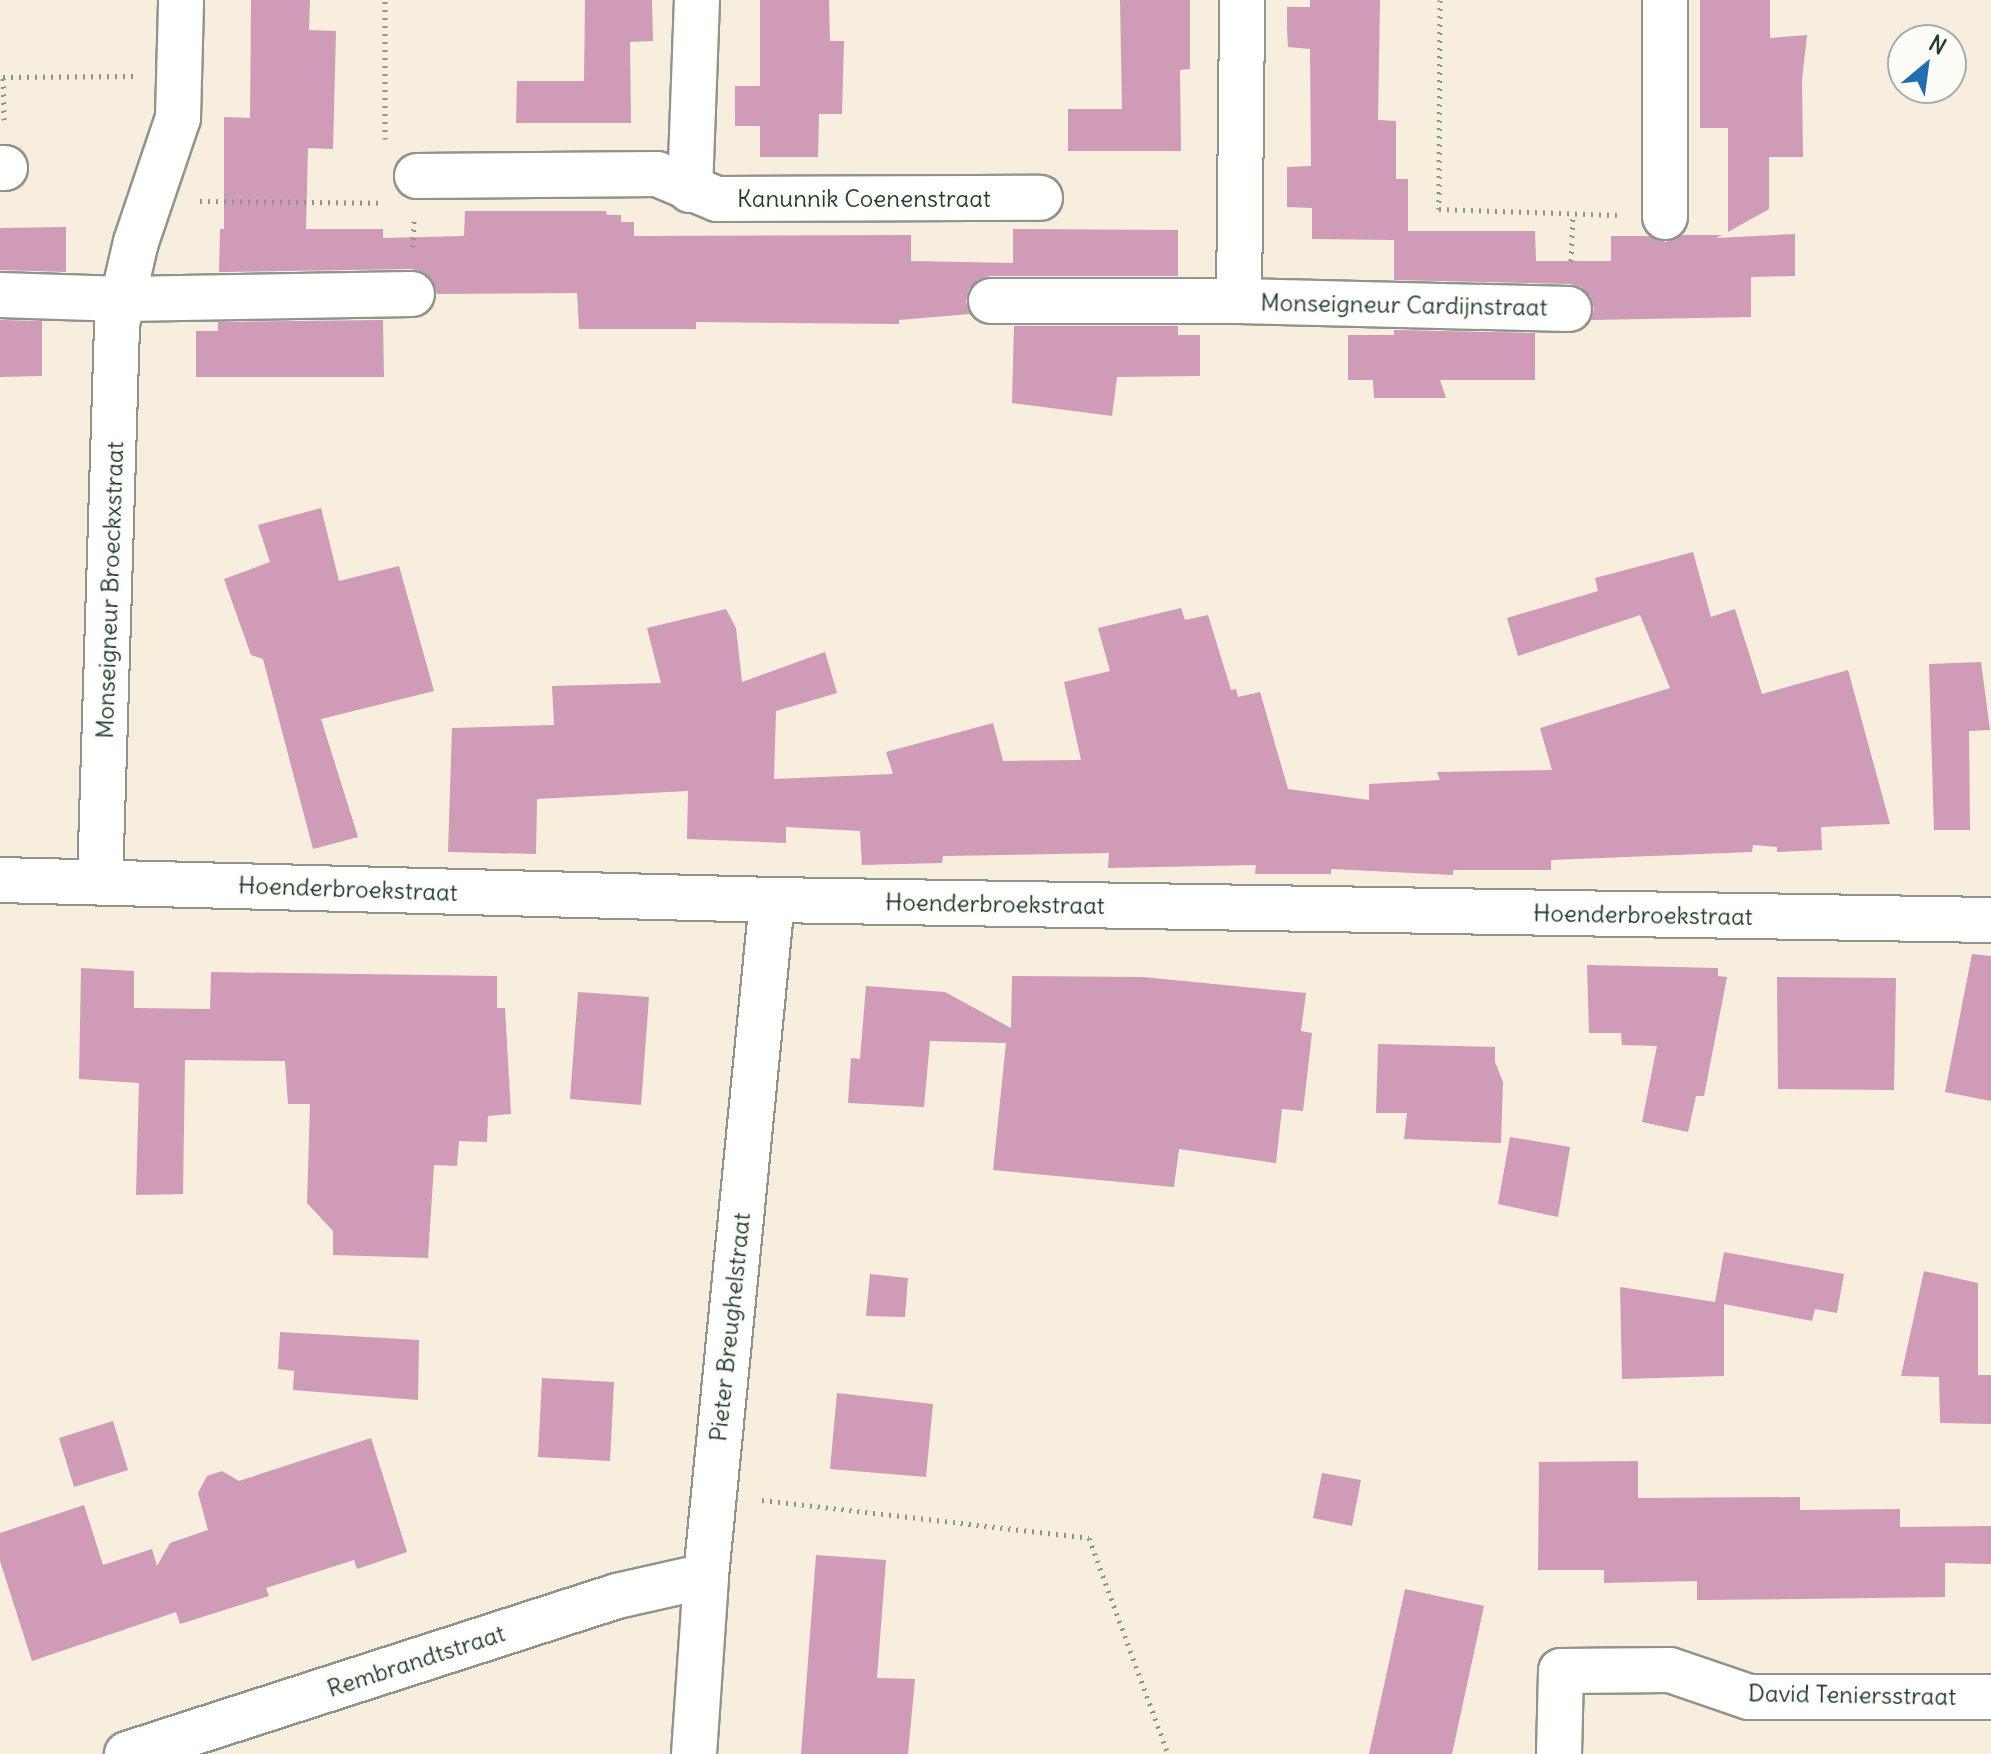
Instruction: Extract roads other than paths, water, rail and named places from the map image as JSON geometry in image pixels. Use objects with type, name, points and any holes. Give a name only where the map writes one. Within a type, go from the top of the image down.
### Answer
[{"type":"street","name":"Monseigneur Broeckxstraat","points":[[100,882],[114,519],[117,324],[151,200],[178,118],[181,0]]},
{"type":"street","points":[[690,190],[697,0]]},
{"type":"street","name":"Monseigneur Cardijnstraat","points":[[1239,301],[1242,0]]},
{"type":"street","points":[[1665,0],[1665,217]]},
{"type":"street","name":"Kanunnik Coenenstraat","points":[[416,190],[524,172],[657,174],[717,199],[1040,198]]},
{"type":"street","points":[[0,295],[123,299],[412,294]]},
{"type":"street","name":"Monseigneur Cardijnstraat","points":[[991,301],[1239,301],[1569,309]]},
{"type":"street","name":"Hoenderbroekstraat","points":[[0,880],[772,900],[1991,920]]},
{"type":"street","name":"Pieter Breughelstraat","points":[[694,1754],[706,1576],[772,900]]},
{"type":"street","name":"Rembrandtstraat","points":[[127,1754],[617,1596],[706,1576]]},
{"type":"street","name":"David Teniersstraat","points":[[1559,1754],[1561,1671],[1670,1670],[1749,1697],[1991,1697]]}]
